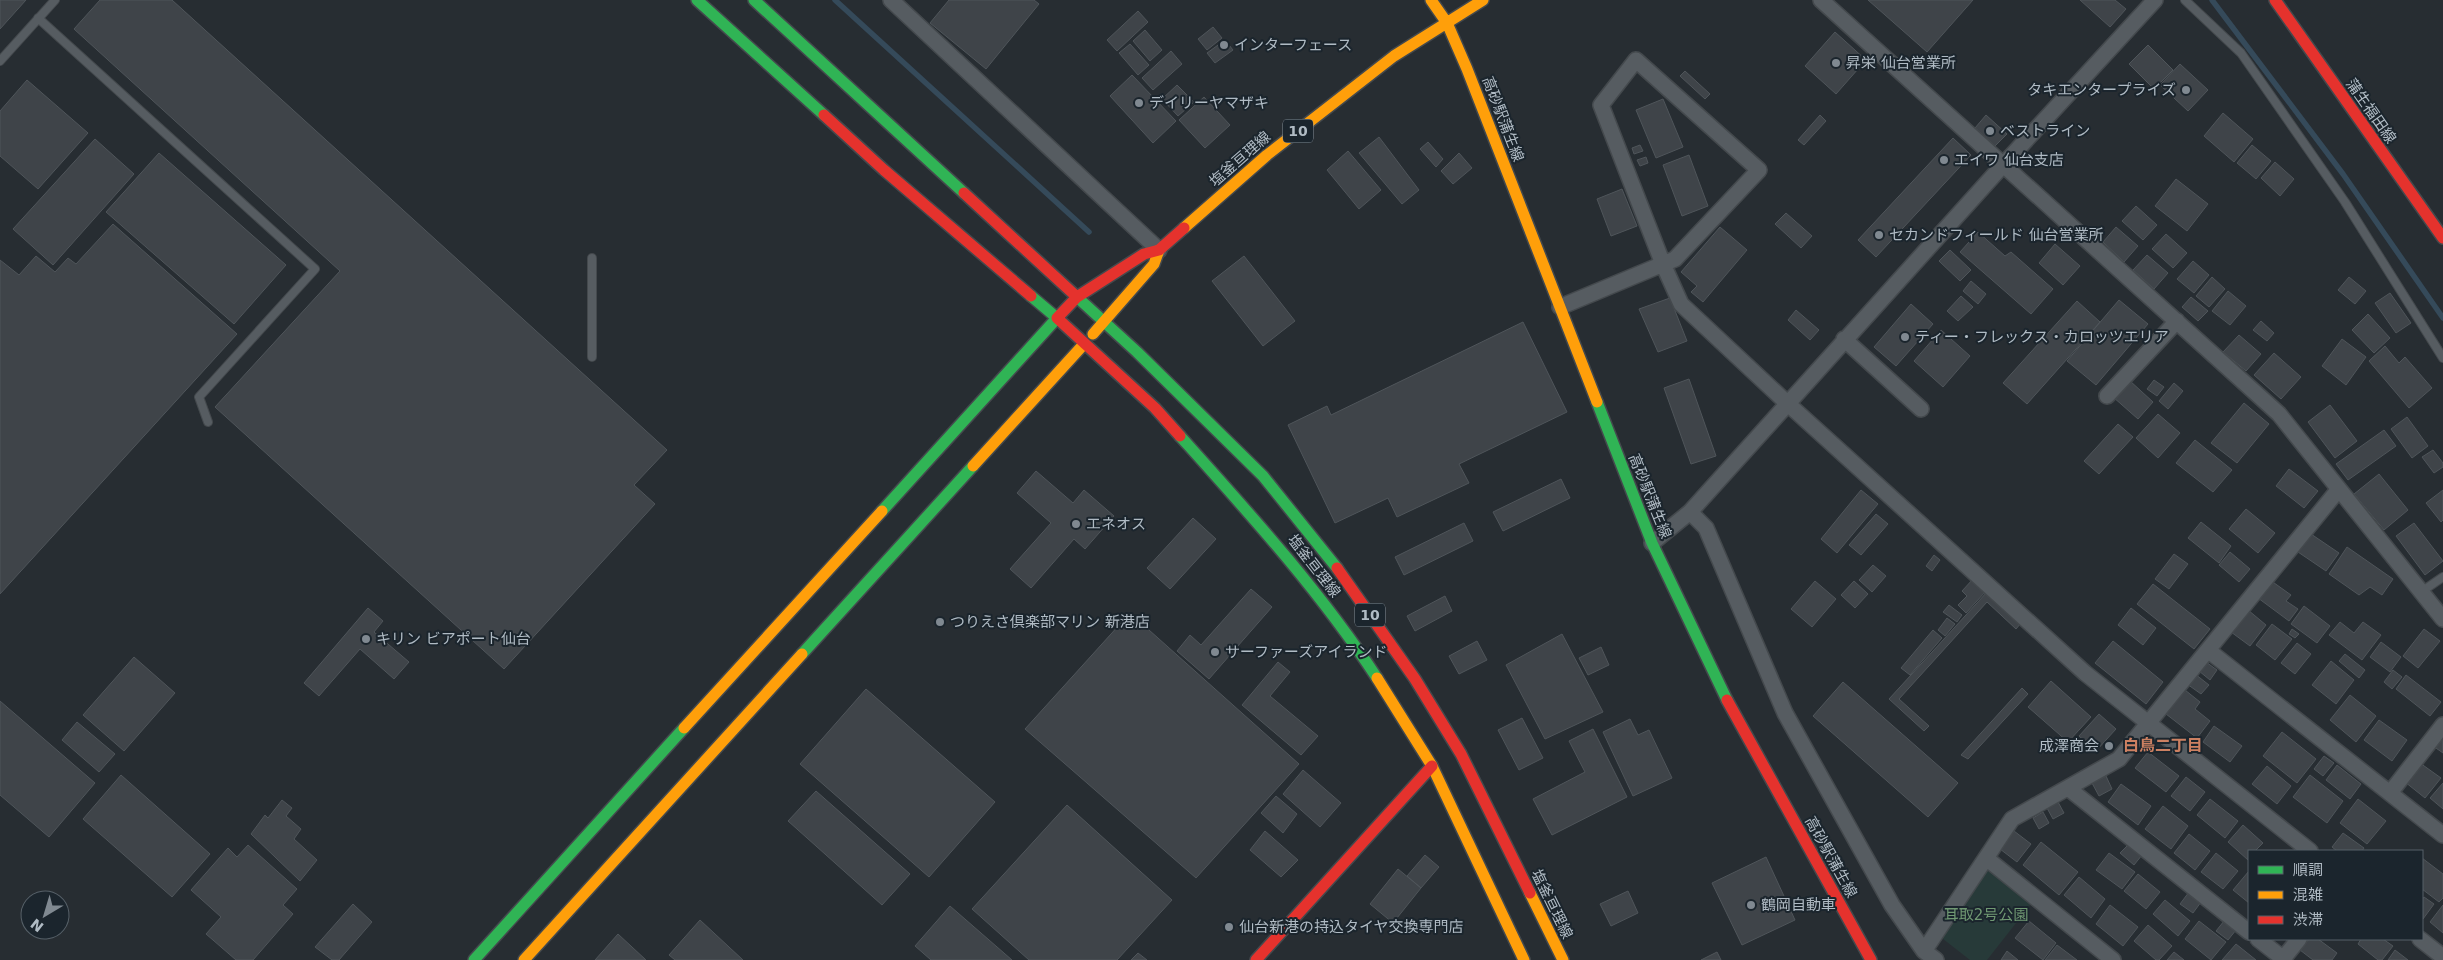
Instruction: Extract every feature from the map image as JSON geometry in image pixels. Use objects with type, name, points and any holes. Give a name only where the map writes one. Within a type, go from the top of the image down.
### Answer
[{"type":"street","points":[[474,960],[1057,318],[884,170],[697,0]]},
{"type":"street","points":[[754,0],[1077,297]]},
{"type":"street","points":[[891,0],[1153,256]]},
{"type":"street","points":[[1431,0],[1447,23]]},
{"type":"street","name":"塩釜亘理線","points":[[1447,23],[1460,0]]},
{"type":"street","name":"塩釜亘理線","points":[[1483,0],[1394,56],[1267,155],[1153,256],[1112,276],[1077,297],[1057,318],[1155,408],[1267,532],[1320,598],[1375,676],[1432,766],[1524,960]]},
{"type":"street","points":[[1821,0],[2279,414],[2443,619]]},
{"type":"street","points":[[1652,543],[1690,512],[1844,339],[2155,0]]},
{"type":"street","name":"蒲生福田線","points":[[2275,0],[2443,238]]},
{"type":"street","name":"高砂駅蒲生線","points":[[1447,23],[1467,69],[1652,543],[1735,716],[1871,960]]},
{"type":"street","points":[[1560,307],[1662,264],[1674,259],[1759,170],[1636,60],[1600,105],[1662,264],[1681,304],[1787,403],[2085,672],[2309,850]]},
{"type":"street","name":"10","points":[[1084,344],[1130,293],[1153,256]]},
{"type":"street","name":"塩釜亘理線","points":[[1077,297],[1263,476],[1346,580],[1415,679],[1461,754],[1563,960]]},
{"type":"street","points":[[2108,396],[2177,321]]},
{"type":"street","points":[[1844,339],[1921,409]]},
{"type":"street","points":[[524,960],[1084,344]]},
{"type":"street","points":[[1690,512],[1706,528],[1785,713],[1892,905],[1930,956],[1986,858],[2012,819],[2119,759],[2209,651],[2339,489]]},
{"type":"street","points":[[2209,651],[2443,835]]},
{"type":"street","points":[[2390,793],[2443,724]]},
{"type":"street","points":[[1256,960],[1432,766]]},
{"type":"street","points":[[2068,788],[2248,931]]},
{"type":"street","points":[[1986,858],[2113,960]]},
{"type":"street","points":[[2259,940],[2283,960],[2298,940]]},
{"type":"street","points":[[2421,940],[2443,957]]},
{"type":"lane","points":[[0,61],[55,0]]},
{"type":"lane","points":[[2185,0],[2241,53],[2345,202],[2443,358]]},
{"type":"lane","points":[[38,18],[315,269],[199,397],[208,422]]},
{"type":"lane","points":[[592,258],[592,357]]},
{"type":"lane","points":[[2422,592],[2443,577]]},
{"type":"green space","name":"耳取2号公園","points":[[1984,868],[2031,904],[1987,960],[1970,960],[1938,935]]},
{"type":"building","points":[[0,0],[26,0],[0,29]]},
{"type":"building","points":[[100,0],[172,0],[667,450],[634,485],[655,504],[504,669],[215,407],[340,271],[74,29]]},
{"type":"building","points":[[949,0],[1034,0],[1039,4],[986,69],[930,23]]},
{"type":"building","points":[[1868,0],[1973,0],[1927,52]]},
{"type":"building","points":[[2080,0],[2115,0],[2126,9],[2110,27]]},
{"type":"building","points":[[1138,11],[1148,22],[1117,51],[1107,40]]},
{"type":"building","points":[[1213,27],[1222,38],[1207,50],[1198,39]]},
{"type":"building","points":[[1145,30],[1162,50],[1150,61],[1133,41]]},
{"type":"building","points":[[1835,32],[1866,60],[1836,94],[1805,66]]},
{"type":"building","points":[[1225,40],[1233,50],[1215,63],[1207,53]]},
{"type":"building","points":[[1130,44],[1149,65],[1138,75],[1119,53]]},
{"type":"building","points":[[2148,45],[2173,70],[2154,89],[2129,64]]},
{"type":"building","points":[[1171,51],[1182,64],[1153,90],[1142,78]]},
{"type":"building","points":[[2180,64],[2208,90],[2188,111],[2160,85]]},
{"type":"building","points":[[1685,71],[1710,94],[1705,99],[1680,76]]},
{"type":"building","points":[[1132,75],[1176,121],[1153,143],[1110,96]]},
{"type":"building","points":[[27,80],[88,133],[38,189],[0,156],[0,111]]},
{"type":"building","points":[[1177,85],[1194,102],[1178,116],[1162,99]]},
{"type":"building","points":[[1204,97],[1230,125],[1205,148],[1179,120]]},
{"type":"building","points":[[1663,99],[1683,147],[1656,158],[1636,110]]},
{"type":"building","points":[[2223,113],[2253,139],[2234,162],[2204,136]]},
{"type":"building","points":[[1820,115],[1826,121],[1804,145],[1798,140]]},
{"type":"building","points":[[1986,115],[2007,134],[1995,146],[1975,128]]},
{"type":"building","points":[[1379,137],[1419,190],[1402,204],[1359,153]]},
{"type":"building","points":[[1953,138],[1971,155],[1876,257],[1858,240]]},
{"type":"building","points":[[95,139],[134,174],[53,265],[13,229]]},
{"type":"building","points":[[1428,142],[1443,159],[1436,167],[1420,149]]},
{"type":"building","points":[[1640,145],[1643,151],[1634,154],[1632,148]]},
{"type":"building","points":[[2252,145],[2271,161],[2256,179],[2237,163]]},
{"type":"building","points":[[1348,151],[1381,190],[1359,209],[1327,170]]},
{"type":"building","points":[[159,153],[286,265],[234,324],[106,212]]},
{"type":"building","points":[[1459,153],[1472,168],[1453,184],[1441,171]]},
{"type":"building","points":[[1689,155],[1708,206],[1682,216],[1663,165]]},
{"type":"building","points":[[1646,157],[1648,163],[1640,166],[1637,160]]},
{"type":"building","points":[[2275,162],[2294,179],[2280,196],[2261,178]]},
{"type":"building","points":[[2176,179],[2208,204],[2187,231],[2155,206]]},
{"type":"building","points":[[1622,189],[1637,226],[1611,236],[1597,199]]},
{"type":"building","points":[[2136,206],[2157,225],[2143,240],[2122,221]]},
{"type":"building","points":[[1786,213],[1812,236],[1801,248],[1775,224]]},
{"type":"building","points":[[113,224],[237,334],[0,594],[0,260],[19,275],[36,256],[55,272],[68,258],[76,264]]},
{"type":"building","points":[[1720,227],[1747,250],[1703,302],[1691,292],[1697,286],[1681,272]]},
{"type":"building","points":[[2116,227],[2138,246],[2124,262],[2103,242]]},
{"type":"building","points":[[1978,232],[2005,256],[2011,252],[2053,289],[2031,314],[1960,252]]},
{"type":"building","points":[[2166,234],[2187,253],[2173,268],[2152,249]]},
{"type":"building","points":[[2055,244],[2080,266],[2063,285],[2039,263]]},
{"type":"building","points":[[1950,250],[1971,270],[1960,281],[1939,261]]},
{"type":"building","points":[[2147,255],[2168,273],[2154,289],[2133,270]]},
{"type":"building","points":[[1244,256],[1295,321],[1263,346],[1212,281]]},
{"type":"building","points":[[2193,261],[2209,275],[2194,293],[2177,279]]},
{"type":"building","points":[[2212,277],[2225,289],[2209,307],[2196,296]]},
{"type":"building","points":[[2349,277],[2366,291],[2355,304],[2338,290]]},
{"type":"building","points":[[1971,281],[1986,294],[1978,304],[1963,291]]},
{"type":"building","points":[[2228,291],[2246,306],[2230,325],[2212,311]]},
{"type":"building","points":[[2390,293],[2411,323],[2396,333],[2375,303]]},
{"type":"building","points":[[1961,296],[1973,307],[1958,321],[1947,311]]},
{"type":"building","points":[[2191,297],[2208,311],[2198,321],[2182,307]]},
{"type":"building","points":[[1670,298],[1687,341],[1658,352],[1639,309]]},
{"type":"building","points":[[2119,300],[2148,324],[2096,385],[2067,361]]},
{"type":"building","points":[[2077,301],[2100,322],[2027,404],[2003,383]]},
{"type":"building","points":[[1911,304],[1933,324],[1896,366],[1874,347]]},
{"type":"building","points":[[1796,310],[1819,330],[1810,340],[1788,320]]},
{"type":"building","points":[[2368,314],[2390,338],[2374,353],[2352,330]]},
{"type":"building","points":[[2261,321],[2274,333],[2267,341],[2253,330]]},
{"type":"building","points":[[1523,322],[1567,412],[1459,464],[1469,483],[1397,517],[1388,498],[1335,523],[1288,425],[1327,406],[1331,415]]},
{"type":"building","points":[[1941,330],[1970,356],[1943,387],[1914,361]]},
{"type":"building","points":[[2239,335],[2261,354],[2246,371],[2223,352]]},
{"type":"building","points":[[2342,339],[2366,357],[2346,385],[2322,366]]},
{"type":"building","points":[[2385,346],[2399,363],[2405,357],[2432,388],[2409,408],[2369,361]]},
{"type":"building","points":[[2274,353],[2301,377],[2281,399],[2254,375]]},
{"type":"building","points":[[1689,379],[1716,456],[1691,464],[1664,388]]},
{"type":"building","points":[[2129,380],[2153,402],[2138,419],[2113,397]]},
{"type":"building","points":[[2154,380],[2164,387],[2157,396],[2147,389]]},
{"type":"building","points":[[2174,383],[2183,391],[2168,409],[2159,401]]},
{"type":"building","points":[[2244,403],[2269,424],[2237,463],[2211,443]]},
{"type":"building","points":[[2330,405],[2357,441],[2335,458],[2308,422]]},
{"type":"building","points":[[2158,414],[2180,433],[2158,458],[2136,438]]},
{"type":"building","points":[[2407,417],[2428,446],[2412,458],[2391,429]]},
{"type":"building","points":[[2118,424],[2133,437],[2099,474],[2084,461]]},
{"type":"building","points":[[2384,430],[2396,446],[2348,480],[2336,464]]},
{"type":"building","points":[[2195,440],[2232,470],[2213,492],[2176,463]]},
{"type":"building","points":[[2433,450],[2443,463],[2443,467],[2434,473],[2422,457]]},
{"type":"building","points":[[2289,469],[2318,491],[2304,508],[2276,486]]},
{"type":"building","points":[[1036,471],[1073,503],[1084,490],[1114,516],[1085,549],[1074,539],[1031,588],[1010,569],[1051,523],[1017,493]]},
{"type":"building","points":[[2379,474],[2408,510],[2384,530],[2354,494]]},
{"type":"building","points":[[1561,479],[1570,498],[1503,531],[1493,512]]},
{"type":"building","points":[[1861,490],[1878,504],[1837,553],[1821,539]]},
{"type":"building","points":[[2443,490],[2443,520],[2441,522],[2426,503]]},
{"type":"building","points":[[2246,509],[2275,533],[2258,553],[2229,529]]},
{"type":"building","points":[[1876,514],[1888,524],[1861,555],[1849,545]]},
{"type":"building","points":[[1193,518],[1216,539],[1170,589],[1147,568]]},
{"type":"building","points":[[2201,522],[2231,546],[2219,563],[2188,538]]},
{"type":"building","points":[[1464,523],[1473,541],[1404,575],[1395,557]]},
{"type":"building","points":[[2414,523],[2443,561],[2425,575],[2396,536]]},
{"type":"building","points":[[2311,534],[2339,553],[2326,571],[2298,552]]},
{"type":"building","points":[[2347,547],[2393,579],[2382,595],[2370,587],[2359,595],[2329,574]]},
{"type":"building","points":[[2230,552],[2250,569],[2239,582],[2219,565]]},
{"type":"building","points":[[2174,554],[2188,564],[2169,589],[2155,579]]},
{"type":"building","points":[[1934,555],[1940,560],[1932,571],[1926,566]]},
{"type":"building","points":[[1873,565],[1886,576],[1872,592],[1859,580]]},
{"type":"building","points":[[1973,579],[1986,591],[1966,613],[1958,605],[1967,596],[1962,591]]},
{"type":"building","points":[[2270,580],[2291,595],[2286,601],[2298,609],[2289,621],[2258,598]]},
{"type":"building","points":[[1815,581],[1836,599],[1812,627],[1791,609]]},
{"type":"building","points":[[1854,581],[1868,594],[1855,608],[1841,595]]},
{"type":"building","points":[[2153,584],[2210,629],[2194,649],[2137,604]]},
{"type":"building","points":[[1251,589],[1272,607],[1209,679],[1177,651],[1190,635],[1201,645]]},
{"type":"building","points":[[1987,592],[2021,623],[2016,629],[1987,602],[1899,699],[1929,726],[1924,731],[1889,699]]},
{"type":"building","points":[[1445,596],[1452,611],[1415,631],[1407,616]]},
{"type":"building","points":[[1949,605],[1962,615],[1957,622],[1943,612]]},
{"type":"building","points":[[2304,606],[2330,626],[2317,643],[2291,624]]},
{"type":"building","points":[[368,608],[383,621],[374,632],[409,662],[394,679],[360,649],[319,696],[304,683]]},
{"type":"building","points":[[2131,608],[2156,628],[2143,645],[2118,625]]},
{"type":"building","points":[[2248,610],[2266,625],[2250,646],[2231,632]]},
{"type":"building","points":[[1130,613],[1299,764],[1196,878],[1025,729]]},
{"type":"building","points":[[1947,618],[1955,624],[1945,636],[1938,630]]},
{"type":"building","points":[[2340,622],[2354,633],[2363,622],[2381,635],[2362,660],[2329,635]]},
{"type":"building","points":[[2272,624],[2292,639],[2275,660],[2256,645]]},
{"type":"building","points":[[2292,629],[2299,634],[2295,638],[2289,634]]},
{"type":"building","points":[[2424,629],[2440,641],[2418,668],[2403,656]]},
{"type":"building","points":[[1933,630],[1942,638],[1910,675],[1901,668]]},
{"type":"building","points":[[1562,634],[1603,712],[1545,739],[1506,665]]},
{"type":"building","points":[[1477,641],[1487,660],[1459,674],[1449,656]]},
{"type":"building","points":[[2113,641],[2163,682],[2146,704],[2095,663]]},
{"type":"building","points":[[2381,642],[2401,657],[2390,672],[2370,657]]},
{"type":"building","points":[[2297,643],[2311,654],[2295,674],[2281,663]]},
{"type":"building","points":[[1601,647],[1609,665],[1588,675],[1579,658]]},
{"type":"building","points":[[2345,654],[2365,670],[2359,678],[2339,661]]},
{"type":"building","points":[[134,657],[175,693],[124,751],[83,715]]},
{"type":"building","points":[[2331,661],[2354,680],[2336,704],[2312,685]]},
{"type":"building","points":[[1278,662],[1290,672],[1270,696],[1318,736],[1301,755],[1242,705]]},
{"type":"building","points":[[2206,662],[2217,670],[2210,680],[2199,671]]},
{"type":"building","points":[[2393,670],[2402,677],[2392,689],[2384,682]]},
{"type":"building","points":[[2195,674],[2209,685],[2201,694],[2187,684]]},
{"type":"building","points":[[2406,675],[2441,702],[2430,716],[2396,689]]},
{"type":"building","points":[[2051,681],[2091,717],[2068,742],[2028,707]]},
{"type":"building","points":[[1843,682],[1958,783],[1928,817],[1813,716]]},
{"type":"building","points":[[2022,688],[2028,694],[1968,759],[1961,755]]},
{"type":"building","points":[[866,689],[995,802],[929,877],[800,764]]},
{"type":"building","points":[[2185,690],[2200,702],[2195,709],[2210,721],[2197,738],[2166,714]]},
{"type":"building","points":[[2350,695],[2376,716],[2356,742],[2330,720]]},
{"type":"building","points":[[0,701],[95,783],[49,837],[0,795]]},
{"type":"building","points":[[2099,714],[2116,729],[2096,751],[2079,736]]},
{"type":"building","points":[[1522,718],[1543,758],[1519,770],[1498,730]]},
{"type":"building","points":[[1630,719],[1638,735],[1649,730],[1672,778],[1633,796],[1603,732]]},
{"type":"building","points":[[2379,720],[2407,740],[2392,761],[2364,740]]},
{"type":"building","points":[[77,722],[115,754],[99,772],[62,740]]},
{"type":"building","points":[[2214,726],[2242,746],[2230,762],[2203,742]]},
{"type":"building","points":[[1593,729],[1627,797],[1552,835],[1533,799],[1585,772],[1569,741]]},
{"type":"building","points":[[2282,732],[2316,759],[2297,783],[2263,756]]},
{"type":"building","points":[[2443,736],[2443,753],[2433,746]]},
{"type":"building","points":[[2148,752],[2179,776],[2166,792],[2135,768]]},
{"type":"building","points":[[2324,756],[2334,763],[2323,776],[2314,769]]},
{"type":"building","points":[[2420,763],[2441,778],[2425,798],[2405,782]]},
{"type":"building","points":[[2337,765],[2361,784],[2350,799],[2326,780]]},
{"type":"building","points":[[2267,766],[2291,786],[2277,804],[2252,784]]},
{"type":"building","points":[[1303,770],[1341,803],[1320,827],[1283,794]]},
{"type":"building","points":[[121,775],[210,854],[172,897],[83,819]]},
{"type":"building","points":[[2310,775],[2343,801],[2327,823],[2293,797]]},
{"type":"building","points":[[2106,776],[2112,789],[2099,796],[2092,783]]},
{"type":"building","points":[[2186,777],[2205,792],[2190,811],[2171,796]]},
{"type":"building","points":[[2443,783],[2443,809],[2430,798]]},
{"type":"building","points":[[2121,784],[2151,806],[2138,825],[2108,802]]},
{"type":"building","points":[[816,791],[910,874],[882,905],[788,821]]},
{"type":"building","points":[[1276,796],[1297,814],[1283,833],[1261,813]]},
{"type":"building","points":[[2210,799],[2238,821],[2225,838],[2197,815]]},
{"type":"building","points":[[2358,799],[2386,821],[2367,844],[2340,823]]},
{"type":"building","points":[[282,800],[292,808],[286,816],[301,829],[294,839],[317,860],[300,881],[251,834],[265,815],[268,818]]},
{"type":"building","points":[[2058,802],[2064,813],[2053,819],[2047,808]]},
{"type":"building","points":[[1067,805],[1172,900],[1117,960],[1029,960],[972,909]]},
{"type":"building","points":[[2163,806],[2188,826],[2171,849],[2145,829]]},
{"type":"building","points":[[2043,812],[2049,823],[2039,829],[2033,818]]},
{"type":"building","points":[[2243,825],[2263,843],[2256,850],[2248,850],[2248,860],[2228,842]]},
{"type":"building","points":[[1265,831],[1298,860],[1281,877],[1250,850]]},
{"type":"building","points":[[2014,831],[2031,844],[2017,862],[2000,849]]},
{"type":"building","points":[[2343,833],[2364,848],[2363,850],[2336,850],[2332,847]]},
{"type":"building","points":[[2189,834],[2210,851],[2195,870],[2174,853]]},
{"type":"building","points":[[2041,842],[2078,872],[2059,895],[2023,865]]},
{"type":"building","points":[[2129,844],[2142,855],[2134,865],[2120,853]]},
{"type":"building","points":[[248,845],[297,889],[283,905],[293,914],[253,960],[236,960],[206,934],[221,917],[191,890],[228,848],[237,857]]},
{"type":"building","points":[[2109,853],[2135,872],[2122,889],[2096,870]]},
{"type":"building","points":[[2216,853],[2238,871],[2223,889],[2201,872]]},
{"type":"building","points":[[1425,855],[1439,867],[1421,888],[1407,876]]},
{"type":"building","points":[[1766,857],[1795,920],[1742,945],[1712,883]]},
{"type":"building","points":[[2423,859],[2443,874],[2443,898],[2439,902],[2423,890]]},
{"type":"building","points":[[1398,869],[1421,888],[1393,923],[1370,904]]},
{"type":"building","points":[[2248,872],[2248,902],[2233,890]]},
{"type":"building","points":[[2138,874],[2160,892],[2146,909],[2124,891]]},
{"type":"building","points":[[2079,877],[2105,899],[2091,918],[2064,895]]},
{"type":"building","points":[[1628,891],[1638,913],[1611,926],[1600,904]]},
{"type":"building","points":[[2189,892],[2201,902],[2193,913],[2180,904]]},
{"type":"building","points":[[2424,897],[2434,904],[2423,919]]},
{"type":"building","points":[[2165,900],[2190,921],[2178,936],[2153,914]]},
{"type":"building","points":[[353,904],[372,922],[339,960],[332,960],[315,947]]},
{"type":"building","points":[[2110,905],[2138,927],[2123,946],[2096,924]]},
{"type":"building","points":[[2443,905],[2443,933],[2430,922]]},
{"type":"building","points":[[950,906],[1012,960],[931,960],[915,946]]},
{"type":"building","points":[[700,920],[743,960],[675,960],[669,955]]},
{"type":"building","points":[[2029,921],[2056,943],[2043,960],[2015,938]]},
{"type":"building","points":[[2199,921],[2226,942],[2211,960],[2185,939]]},
{"type":"building","points":[[2224,921],[2236,930],[2228,940],[2216,931]]},
{"type":"building","points":[[2148,925],[2172,946],[2159,960],[2156,960],[2134,941]]},
{"type":"building","points":[[618,934],[646,960],[595,960]]},
{"type":"building","points":[[2308,940],[2319,940],[2337,953],[2332,960],[2313,960],[2300,950]]},
{"type":"building","points":[[2360,940],[2384,940],[2393,946],[2382,960],[2378,960],[2358,944]]},
{"type":"building","points":[[2236,944],[2256,960],[2222,960]]},
{"type":"building","points":[[2057,945],[2077,960],[2045,960]]},
{"type":"building","points":[[2395,950],[2408,960],[2388,960]]},
{"type":"building","points":[[2007,951],[2018,960],[2001,960]]},
{"type":"building","points":[[1717,952],[1721,960],[1701,960]]},
{"type":"building","points":[[2174,952],[2184,960],[2167,960]]},
{"type":"building","points":[[1138,953],[1147,960],[1131,960]]},
{"type":"waterway","points":[[835,0],[1089,232]]},
{"type":"waterway","points":[[2212,0],[2343,174],[2443,318]]},
{"type":"traffic: fast","points":[[697,0],[824,115]]},
{"type":"traffic: fast","points":[[754,0],[964,193]]},
{"type":"traffic: fast","points":[[882,511],[1057,318],[1031,296]]},
{"type":"traffic: fast","points":[[1077,297],[1137,352],[1263,476],[1337,568]]},
{"type":"traffic: fast","points":[[1597,402],[1652,543],[1727,700]]},
{"type":"traffic: fast","points":[[1180,436],[1308,584],[1332,614],[1377,678]]},
{"type":"traffic: fast","points":[[802,654],[973,466]]},
{"type":"traffic: fast","points":[[474,960],[684,728]]},
{"type":"traffic: slow","points":[[1431,0],[1447,23],[1467,69],[1597,402]]},
{"type":"traffic: slow","points":[[1184,228],[1267,155],[1394,56],[1483,0]]},
{"type":"traffic: slow","points":[[1093,334],[1154,264],[1159,250]]},
{"type":"traffic: slow","points":[[973,466],[1084,344]]},
{"type":"traffic: slow","points":[[684,728],[882,511]]},
{"type":"traffic: slow","points":[[524,960],[802,654]]},
{"type":"traffic: slow","points":[[1377,678],[1432,766],[1524,960]]},
{"type":"traffic: slow","points":[[1530,893],[1563,960]]},
{"type":"traffic: jam","points":[[2275,0],[2443,238]]},
{"type":"traffic: jam","points":[[824,115],[884,170],[1031,296]]},
{"type":"traffic: jam","points":[[964,193],[1077,297]]},
{"type":"traffic: jam","points":[[1180,436],[1155,408],[1057,318],[1077,297],[1144,254],[1159,250],[1184,228]]},
{"type":"traffic: jam","points":[[1337,568],[1415,679],[1461,754],[1530,893]]},
{"type":"traffic: jam","points":[[1727,700],[1871,960]]},
{"type":"traffic: jam","points":[[1256,960],[1432,766]]},
{"type":"place","name":"インターフェース","points":[[1224,45]]},
{"type":"place","name":"昇栄 仙台営業所","points":[[1836,63]]},
{"type":"place","name":"タキエンタープライズ","points":[[2186,90]]},
{"type":"place","name":"デイリーヤマザキ","points":[[1139,103]]},
{"type":"place","name":"ベストライン","points":[[1990,131]]},
{"type":"place","name":"エイワ 仙台支店","points":[[1944,160]]},
{"type":"place","name":"セカンドフィールド 仙台営業所","points":[[1879,235]]},
{"type":"place","name":"ティー・フレックス・カロッツエリア","points":[[1905,337]]},
{"type":"place","name":"エネオス","points":[[1076,524]]},
{"type":"place","name":"つりえさ倶楽部マリン 新港店","points":[[940,622]]},
{"type":"place","name":"キリン ビアポート仙台","points":[[366,639]]},
{"type":"place","name":"サーファーズアイランド","points":[[1215,652]]},
{"type":"place","name":"成澤商会","points":[[2109,746]]},
{"type":"place","name":"鶴岡自動車","points":[[1751,905]]},
{"type":"place","name":"仙台新港の持込タイヤ交換専門店","points":[[1229,927]]},
{"type":"district","name":"白鳥二丁目","points":[[2163,745]]}]
